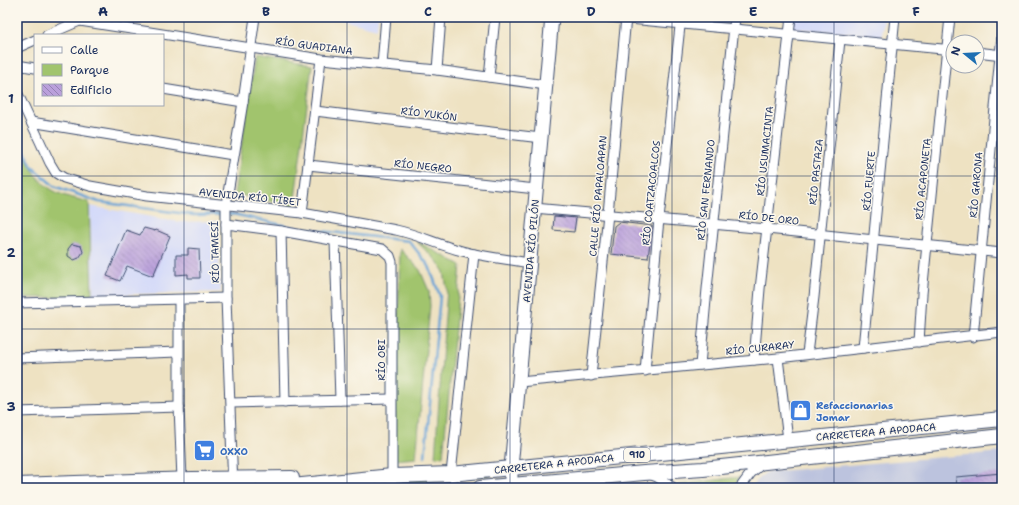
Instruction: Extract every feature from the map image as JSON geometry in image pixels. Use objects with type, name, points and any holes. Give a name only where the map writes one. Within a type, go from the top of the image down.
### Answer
[{"type":"main road","name":"AVENIDA RÍO PILÓN","points":[[511,485],[511,468],[552,17]]},
{"type":"main road","points":[[787,436],[1002,411]]},
{"type":"main road","name":"CARRETERA A APODACA","points":[[272,488],[392,476],[451,474],[511,468],[787,436],[1002,419]]},
{"type":"main road","name":"CARRETERA A APODACA","points":[[480,488],[703,469],[1002,436]]},
{"type":"main road","points":[[17,485],[182,479],[233,483],[323,477],[346,481]]},
{"type":"street","points":[[49,34],[89,17]]},
{"type":"street","name":"RÍO TAMESÍ","points":[[233,483],[226,298],[226,207],[255,17]]},
{"type":"street","points":[[382,65],[386,17]]},
{"type":"street","points":[[437,70],[441,17]]},
{"type":"street","points":[[490,77],[495,17]]},
{"type":"street","points":[[610,17],[680,20],[734,29],[945,49]]},
{"type":"street","name":"RÍO SAN FERNANDO","points":[[700,365],[735,17]]},
{"type":"street","name":"RÍO USUMACINTA","points":[[754,360],[767,228],[791,17]]},
{"type":"street","name":"RÍO FUERTE","points":[[864,348],[895,17]]},
{"type":"street","name":"RÍO ACAPONETA","points":[[950,17],[950,34]]},
{"type":"street","name":"CALLE RÍO PAPALOAPAN","points":[[591,376],[626,18]]},
{"type":"street","name":"RÍO COATZACOALCOS","points":[[645,371],[680,20]]},
{"type":"street","name":"RÍO GUADIANA","points":[[80,21],[162,34]]},
{"type":"street","name":"RÍO GUADIANA","points":[[164,34],[321,59],[437,70],[546,85]]},
{"type":"street","name":"RÍO GARONA","points":[[973,337],[1002,35]]},
{"type":"street","points":[[17,48],[34,40]]},
{"type":"street","name":"RÍO PASTAZA","points":[[807,354],[840,40]]},
{"type":"street","points":[[985,53],[1001,55]]},
{"type":"street","points":[[302,213],[321,59]]},
{"type":"street","points":[[17,65],[34,68]]},
{"type":"street","name":"RÍO ACAPONETA","points":[[919,342],[927,245],[947,74]]},
{"type":"street","points":[[164,89],[243,102]]},
{"type":"street","name":"AVENIDA RÍO TÍBET","points":[[17,92],[50,164],[56,173],[64,178],[90,186],[147,196],[226,207],[302,213],[409,233],[460,251],[529,263]]},
{"type":"street","name":"RÍO YUKÓN","points":[[315,111],[541,138]]},
{"type":"street","points":[[31,122],[233,155]]},
{"type":"street","name":"RÍO NEGRO","points":[[308,165],[536,189]]},
{"type":"street","name":"RÍO DE ORO","points":[[534,208],[767,228],[1002,253]]},
{"type":"street","points":[[226,222],[335,241],[340,400]]},
{"type":"street","points":[[281,231],[285,402]]},
{"type":"street","name":"RÍO OBI","points":[[335,241],[382,249],[390,256],[392,262],[392,476]]},
{"type":"street","points":[[451,474],[474,254]]},
{"type":"street","points":[[17,303],[226,298]]},
{"type":"street","points":[[179,300],[178,352],[182,479]]},
{"type":"street","name":"RÍO CURARAY","points":[[519,382],[778,358],[973,337],[1002,332]]},
{"type":"street","points":[[17,358],[178,352]]},
{"type":"street","points":[[778,358],[787,436]]},
{"type":"street","points":[[231,403],[391,399]]},
{"type":"street","points":[[17,412],[179,407]]},
{"type":"street","points":[[740,488],[751,473],[764,462]]},
{"type":"street","points":[[644,473],[657,477],[674,488]]},
{"type":"shaded area","points":[[330,17],[378,17],[377,29]]},
{"type":"shaded area","points":[[794,17],[884,17],[882,36],[793,28]]},
{"type":"shaded area","points":[[90,206],[180,222],[217,221],[221,292],[93,295]]},
{"type":"shaded area","points":[[1002,452],[1002,488],[750,488],[766,472]]},
{"type":"green space","points":[[255,57],[312,66],[294,206],[234,194]]},
{"type":"green space","points":[[17,138],[32,169],[42,182],[60,194],[89,202],[92,297],[17,298]]},
{"type":"green space","points":[[416,241],[461,265],[443,456],[435,457],[447,289],[444,272],[437,261]]},
{"type":"green space","points":[[400,249],[420,270],[429,291],[430,306],[416,458],[394,460]]},
{"type":"green space","points":[[490,473],[492,475],[379,486],[374,488],[312,488]]},
{"type":"green space","points":[[739,477],[734,488],[681,488],[678,485]]},
{"type":"building","points":[[554,216],[576,218],[574,232],[553,230]]},
{"type":"building","points":[[619,222],[652,226],[648,258],[611,254],[614,226]]},
{"type":"building","points":[[144,228],[156,230],[170,236],[153,276],[127,266],[120,281],[107,276],[126,230],[140,235]]},
{"type":"building","points":[[72,244],[81,246],[83,252],[79,258],[74,260],[68,256],[68,249]]},
{"type":"building","points":[[188,248],[199,249],[200,278],[188,278],[188,274],[176,275],[176,255],[188,255]]},
{"type":"building","points":[[1002,473],[1002,488],[957,488],[956,477]]},
{"type":"waterway","points":[[17,134],[32,167],[54,186],[99,202],[194,215],[233,214],[296,228],[409,241],[429,266],[440,296],[425,457]]},
{"type":"place","name":"Refaccionarias Jomar","points":[[801,411]]},
{"type":"place","name":"OXXO","points":[[204,451]]}]
